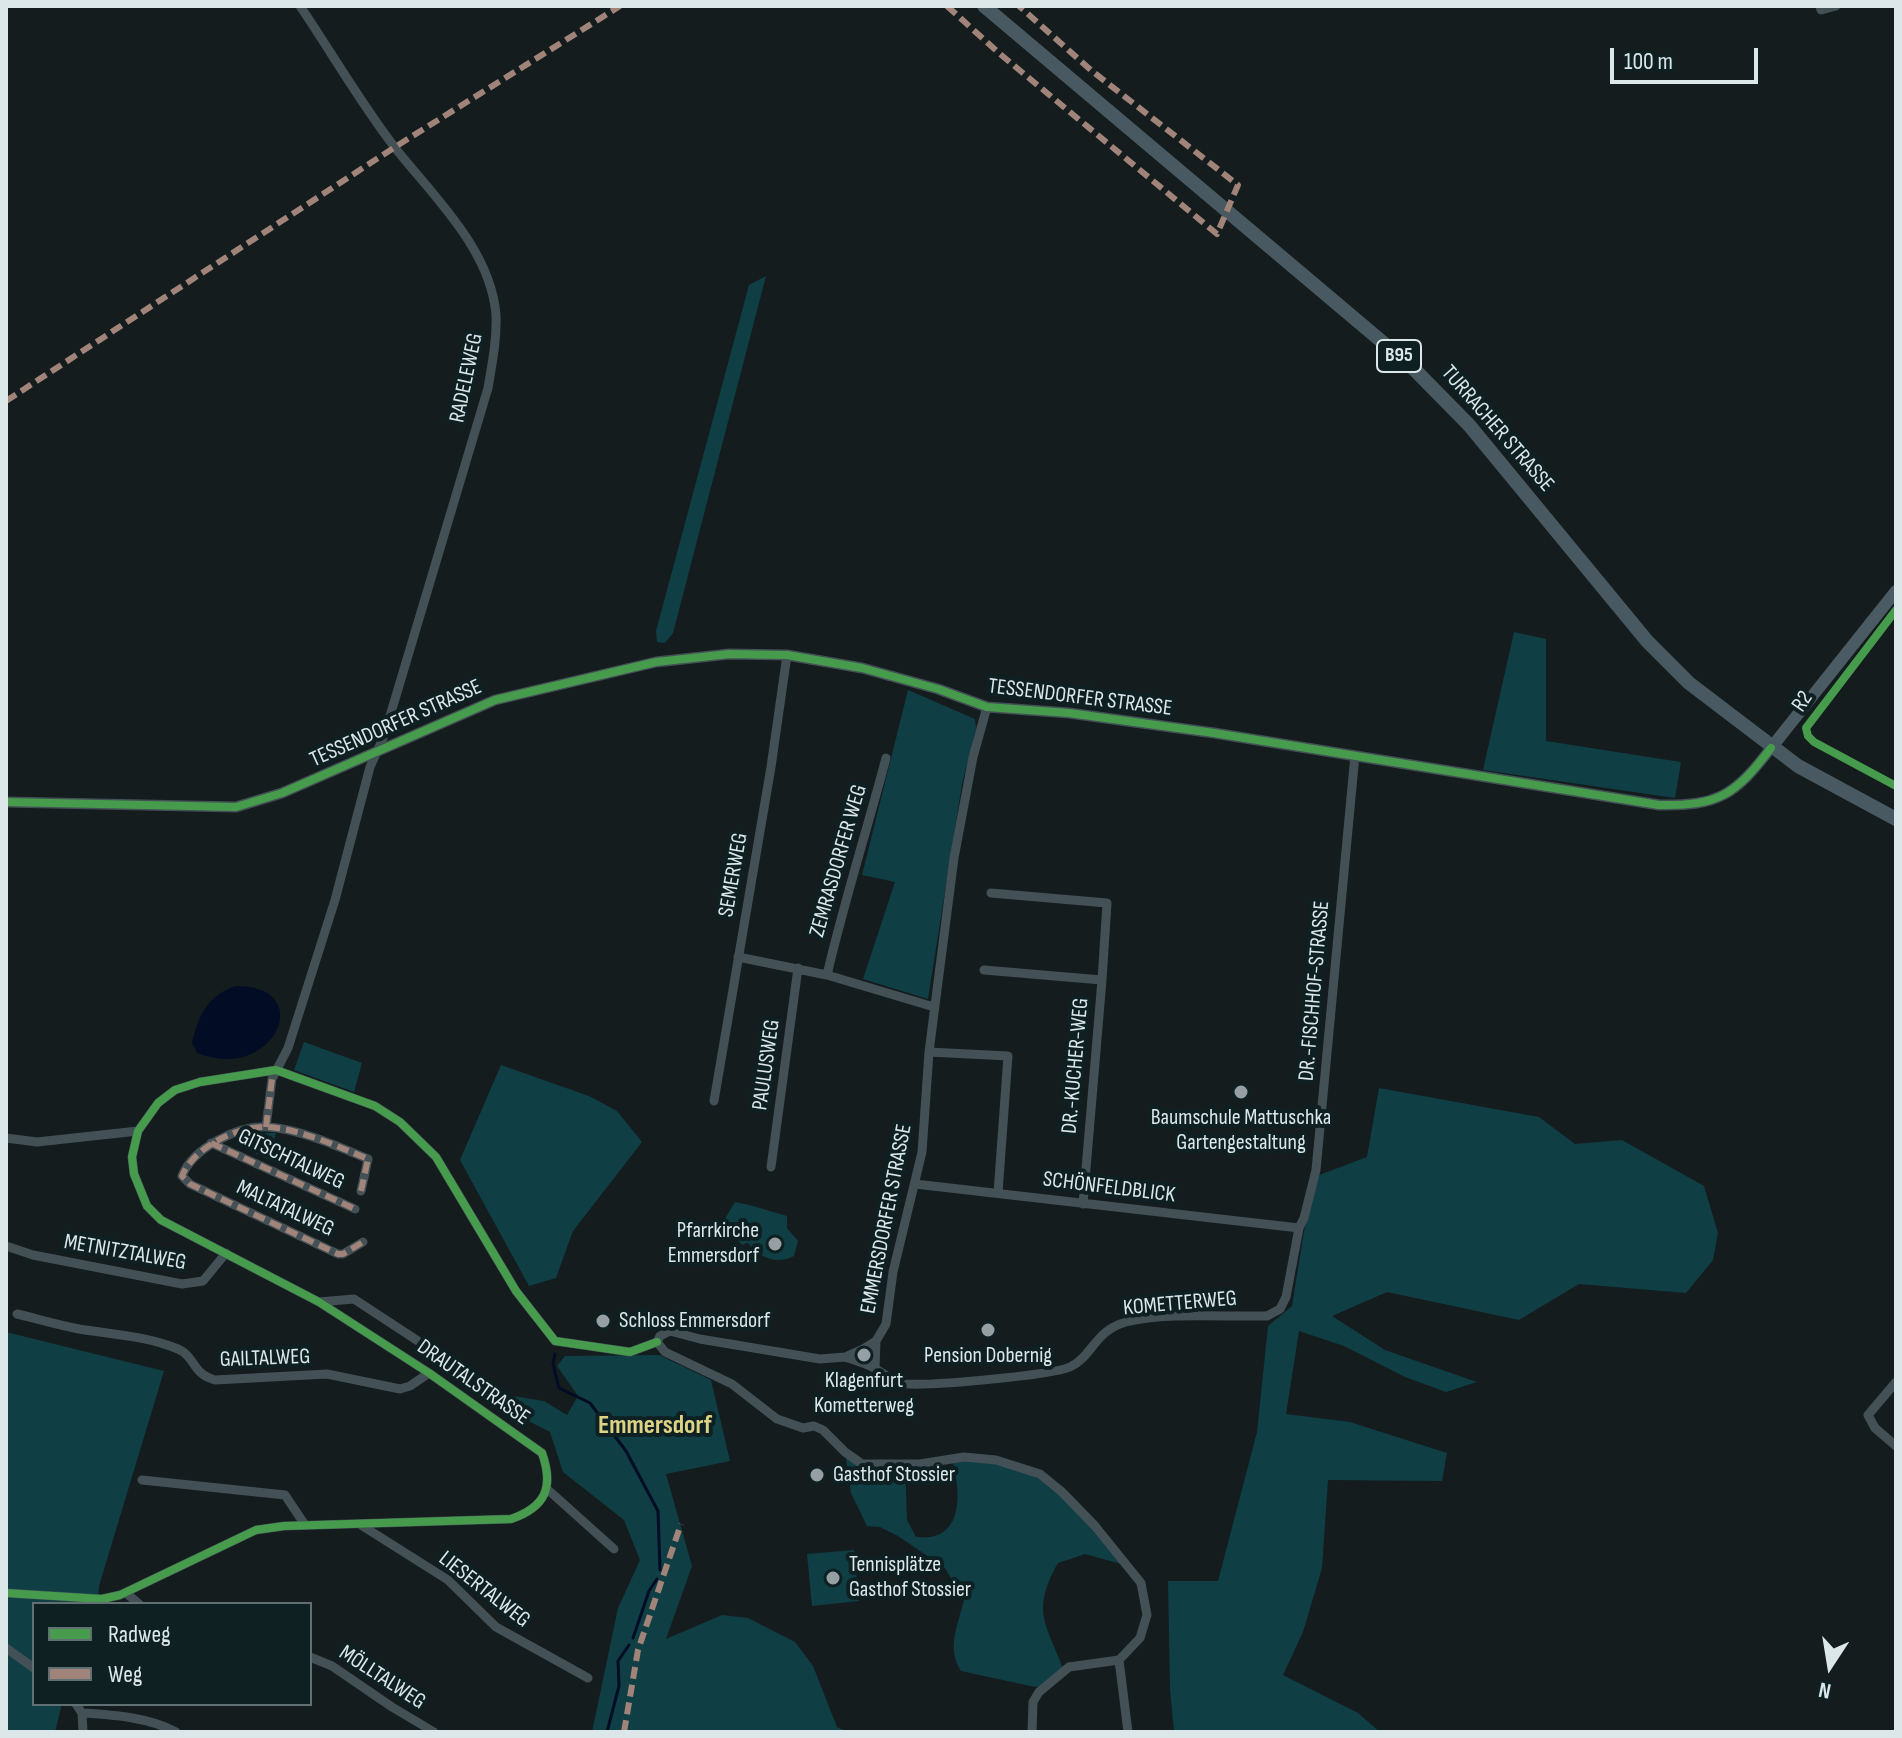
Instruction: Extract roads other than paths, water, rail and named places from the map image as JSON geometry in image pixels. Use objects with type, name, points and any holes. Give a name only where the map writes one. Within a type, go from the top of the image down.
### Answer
[{"type":"main road","name":"TURRACHER STRASSE","points":[[984,6],[1037,54],[1412,367],[1469,425],[1647,641],[1689,683],[1771,748],[1896,819]]},
{"type":"main road","points":[[1771,748],[1896,591]]},
{"type":"street","name":"RADELEWEG","points":[[300,6],[395,147],[459,227],[483,272],[495,311],[496,338],[488,388],[384,736],[375,754]]},
{"type":"street","points":[[1820,6],[1821,10],[1836,6]]},
{"type":"street","name":"TESSENDORFER STRASSE","points":[[6,802],[236,807],[282,793],[495,700],[656,662],[729,654],[787,655],[862,668],[938,689],[987,707],[1069,713],[1355,755],[1659,805],[1707,802],[1730,792],[1749,777],[1771,748]]},
{"type":"street","name":"SEMERWEG","points":[[714,1101],[787,655]]},
{"type":"street","name":"EMMERSDORFER STRASSE","points":[[657,1342],[660,1336],[670,1331],[806,1358],[845,1357],[876,1341],[888,1317],[893,1272],[922,1152],[934,1007],[967,786],[987,707]]},
{"type":"street","points":[[266,1127],[272,1079],[288,1048],[335,900],[375,754]]},
{"type":"street","name":"DR.-FISCHHOF-STRASSE","points":[[1299,1228],[1316,1170],[1355,755]]},
{"type":"street","name":"ZEMRASDORFER WEG","points":[[827,975],[886,758]]},
{"type":"street","name":"DR.-KUCHER-WEG","points":[[991,893],[1107,903],[1083,1204]]},
{"type":"street","points":[[738,957],[827,975],[934,1007]]},
{"type":"street","name":"PAULUSWEG","points":[[771,1167],[798,968]]},
{"type":"street","name":"DR.-KUCHER-WEG","points":[[984,970],[1102,980]]},
{"type":"street","points":[[929,1052],[1008,1056],[998,1193]]},
{"type":"street","points":[[6,1138],[37,1142],[138,1131],[158,1103],[175,1090],[200,1082],[276,1070],[375,1106],[400,1122],[436,1157],[516,1291],[555,1341],[630,1352],[657,1342],[665,1352],[742,1390],[777,1419],[803,1428],[814,1426],[823,1430],[862,1464],[920,1464],[964,1457],[996,1460],[1040,1474],[1095,1526],[1141,1583],[1147,1615],[1140,1638],[1119,1660],[1069,1667],[1039,1692],[1033,1702],[1032,1732]]},
{"type":"street","points":[[211,1143],[266,1127],[326,1142],[368,1159],[361,1191]]},
{"type":"street","name":"DRAUTALSTRASSE","points":[[138,1131],[132,1157],[134,1174],[147,1206],[175,1229],[319,1302],[429,1373],[542,1453],[549,1474],[546,1488]]},
{"type":"street","name":"MALTATALWEG","points":[[211,1143],[186,1164],[182,1176],[190,1184],[338,1254],[363,1242]]},
{"type":"street","name":"GITSCHTALWEG","points":[[211,1143],[355,1209]]},
{"type":"street","name":"SCHÖNFELDBLICK","points":[[915,1184],[1299,1228]]},
{"type":"street","name":"KOMETTERWEG","points":[[845,1357],[910,1385],[1014,1377],[1074,1365],[1098,1337],[1128,1322],[1267,1316],[1280,1309],[1286,1297],[1299,1228]]},
{"type":"street","name":"METNITZTALWEG","points":[[6,1246],[33,1255],[182,1284],[203,1281],[226,1253]]},
{"type":"street","name":"DRAUTALSTRASSE","points":[[319,1302],[354,1299],[453,1364]]},
{"type":"street","name":"GAILTALWEG","points":[[17,1314],[74,1328],[138,1338],[179,1350],[188,1356],[197,1372],[215,1380],[327,1374],[400,1389],[429,1373]]},
{"type":"street","points":[[875,1368],[876,1341]]},
{"type":"street","points":[[1896,1382],[1868,1415],[1875,1428],[1896,1446]]},
{"type":"street","points":[[142,1480],[285,1495],[305,1525]]},
{"type":"street","points":[[6,1593],[102,1599],[126,1593],[256,1530],[305,1525],[511,1519],[530,1512],[546,1488],[614,1549]]},
{"type":"street","name":"LIESERTALWEG","points":[[361,1525],[448,1580],[496,1627],[588,1678]]},
{"type":"street","points":[[126,1593],[137,1602]]},
{"type":"street","points":[[6,1648],[32,1667]]},
{"type":"street","name":"MÖLLTALWEG","points":[[312,1658],[332,1666],[434,1732]]},
{"type":"street","points":[[1119,1660],[1128,1732]]},
{"type":"street","points":[[83,1732],[79,1709],[147,1721],[176,1732]]},
{"type":"waterway","points":[[555,1354],[553,1364],[559,1388],[590,1403],[626,1451],[658,1511],[660,1570]]},
{"type":"waterway","points":[[633,1638],[649,1591],[657,1579]]},
{"type":"waterway","points":[[607,1732],[619,1686],[618,1661],[629,1645]]},
{"type":"place","name":"Baumschule Mattuschka Gartengestaltung","points":[[1241,1092]]},
{"type":"place","name":"Pfarrkirche Emmersdorf","points":[[775,1244]]},
{"type":"place","name":"Schloss Emmersdorf","points":[[603,1321]]},
{"type":"place","name":"Pension Dobernig","points":[[988,1330]]},
{"type":"place","name":"Klagenfurt Kometterweg","points":[[864,1355]]},
{"type":"place","name":"Gasthof Stossier","points":[[817,1475]]},
{"type":"place","name":"Tennisplätze Gasthof Stossier","points":[[833,1578]]},
{"type":"district","name":"Emmersdorf","points":[[655,1426]]}]
